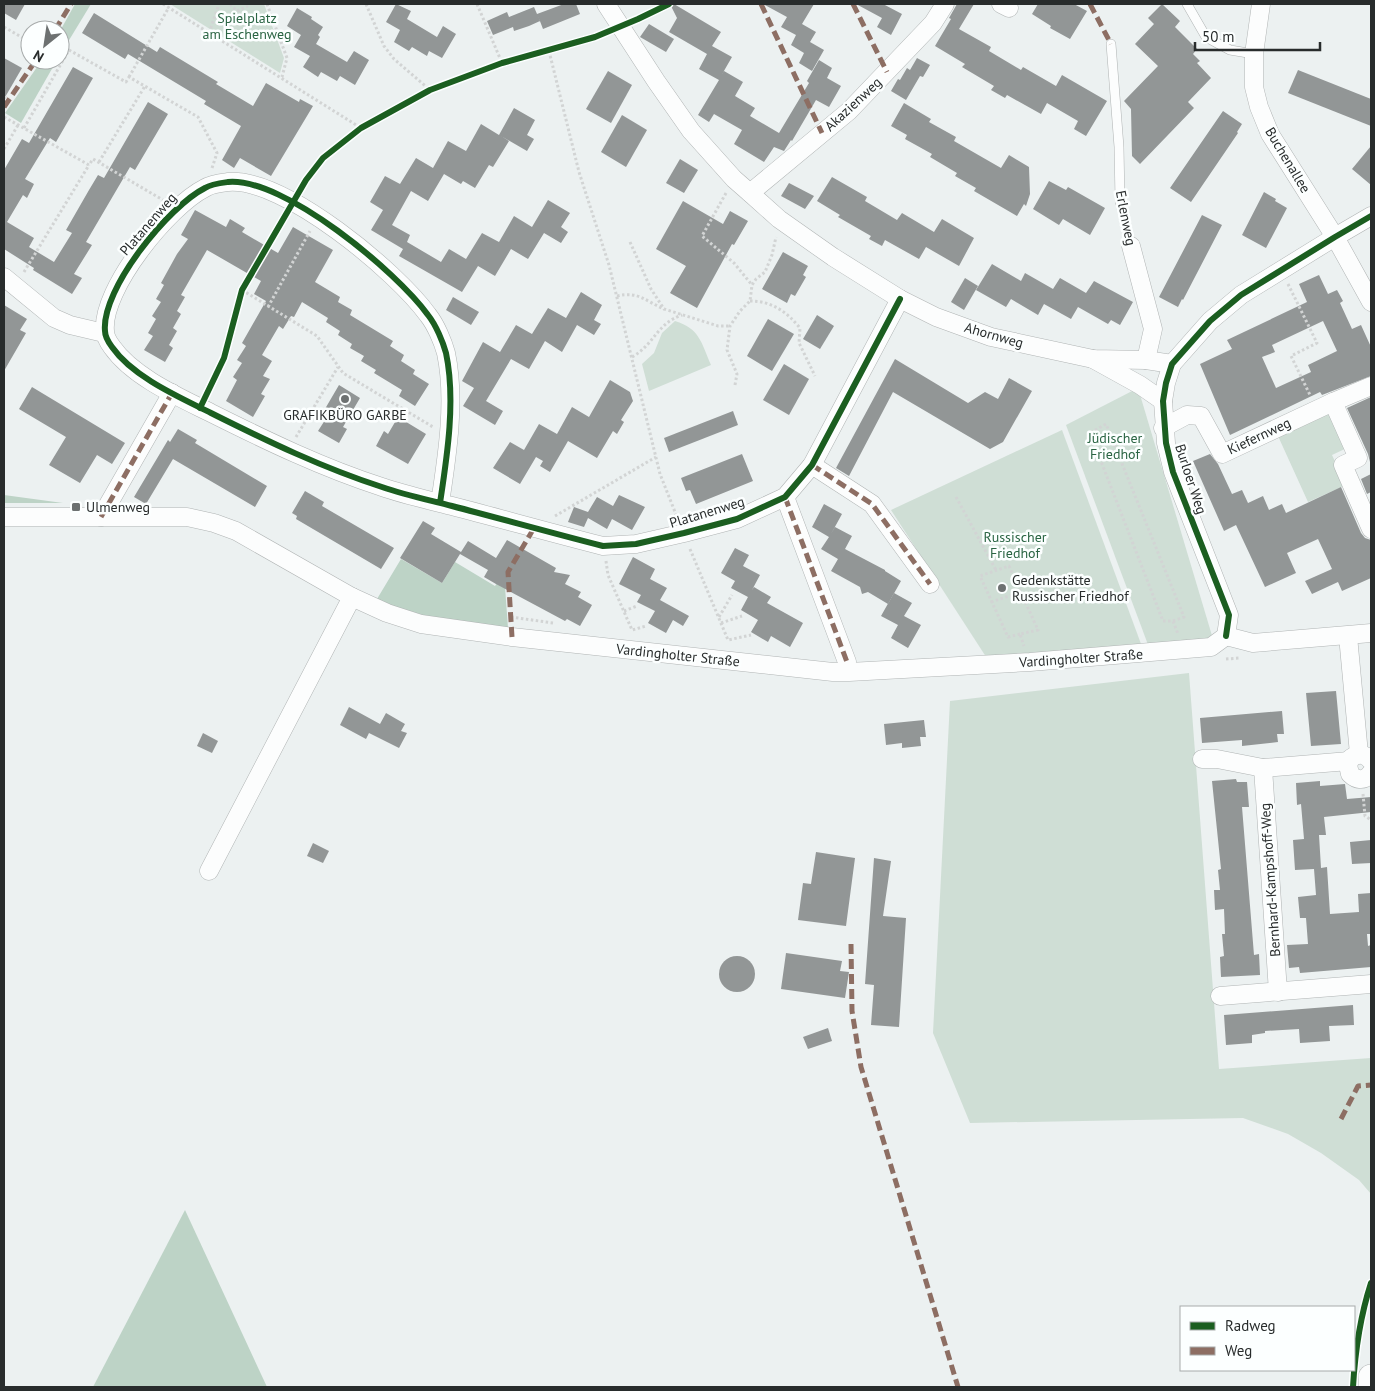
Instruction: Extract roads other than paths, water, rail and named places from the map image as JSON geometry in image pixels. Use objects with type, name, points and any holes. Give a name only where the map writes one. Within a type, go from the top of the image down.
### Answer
[{"type":"street","points":[[606,4],[656,82],[691,131],[734,179],[779,219],[833,258],[900,299]]},
{"type":"street","name":"Akazienweg","points":[[750,194],[849,111],[933,23],[945,4]]},
{"type":"street","name":"Buchenallee","points":[[1262,4],[1254,54],[1254,86],[1259,107],[1270,134],[1335,237],[1371,302]]},
{"type":"street","name":"Platanenweg","points":[[440,503],[448,453],[450,386],[445,351],[431,318],[407,289],[347,236],[318,217],[270,192],[250,184],[230,182],[208,186],[176,208],[128,266],[116,286],[107,310],[104,333],[113,348],[128,364],[172,393],[288,451],[332,470],[384,488],[440,503],[534,528],[603,546],[636,544],[737,519],[785,497],[812,465],[900,299]]},
{"type":"street","name":"Burloer Weg","points":[[1226,636],[1229,615],[1173,472],[1164,428],[1162,401],[1172,364],[1210,321],[1241,295],[1371,216]]},
{"type":"street","name":"Erlenweg","points":[[1131,246],[1153,330],[1146,360]]},
{"type":"street","points":[[10,281],[54,318],[70,325],[104,333]]},
{"type":"street","name":"Ahornweg","points":[[900,299],[936,316],[991,337],[1093,359],[1146,360],[1172,364]]},
{"type":"street","name":"Ahornweg","points":[[1093,359],[1140,385],[1162,401]]},
{"type":"street","name":"Kiefernweg","points":[[1164,428],[1187,415],[1201,416],[1222,454],[1371,386]]},
{"type":"street","points":[[101,517],[172,393]]},
{"type":"street","points":[[1325,406],[1358,458],[1342,465],[1371,529]]},
{"type":"street","points":[[812,465],[872,504],[930,584]]},
{"type":"street","points":[[785,497],[847,662]]},
{"type":"street","name":"Vardingholter Straße","points":[[4,517],[187,517],[214,523],[236,531],[352,597],[387,613],[421,624],[521,638],[833,672],[1030,662],[1211,648],[1226,636]]},
{"type":"street","points":[[209,872],[352,597]]},
{"type":"street","points":[[1226,636],[1253,643],[1371,633]]},
{"type":"street","points":[[1202,760],[1217,759],[1263,768],[1365,764],[1348,636]]},
{"type":"street","name":"Bernhard-Kampshoff-Weg","points":[[1263,768],[1278,992]]},
{"type":"street","points":[[1220,996],[1371,984]]},
{"type":"street","points":[[1371,1377],[1371,1387]]},
{"type":"lane","points":[[1187,4],[1206,36],[1230,50],[1254,54]]},
{"type":"lane","name":"Erlenweg","points":[[1110,44],[1119,147],[1120,201],[1131,246]]},
{"type":"place","name":"GRAFIKBÜRO GARBE","points":[[345,399]]},
{"type":"place","name":"Ulmenweg","points":[[76,507]]},
{"type":"place","name":"Gedenkstätte Russischer Friedhof","points":[[1002,588]]},
{"type":"park label","name":"Spielplatz am Eschenweg","points":[[247,26]]},
{"type":"park label","name":"Jüdischer Friedhof","points":[[1115,446]]},
{"type":"park label","name":"Russischer Friedhof","points":[[1015,546]]}]
